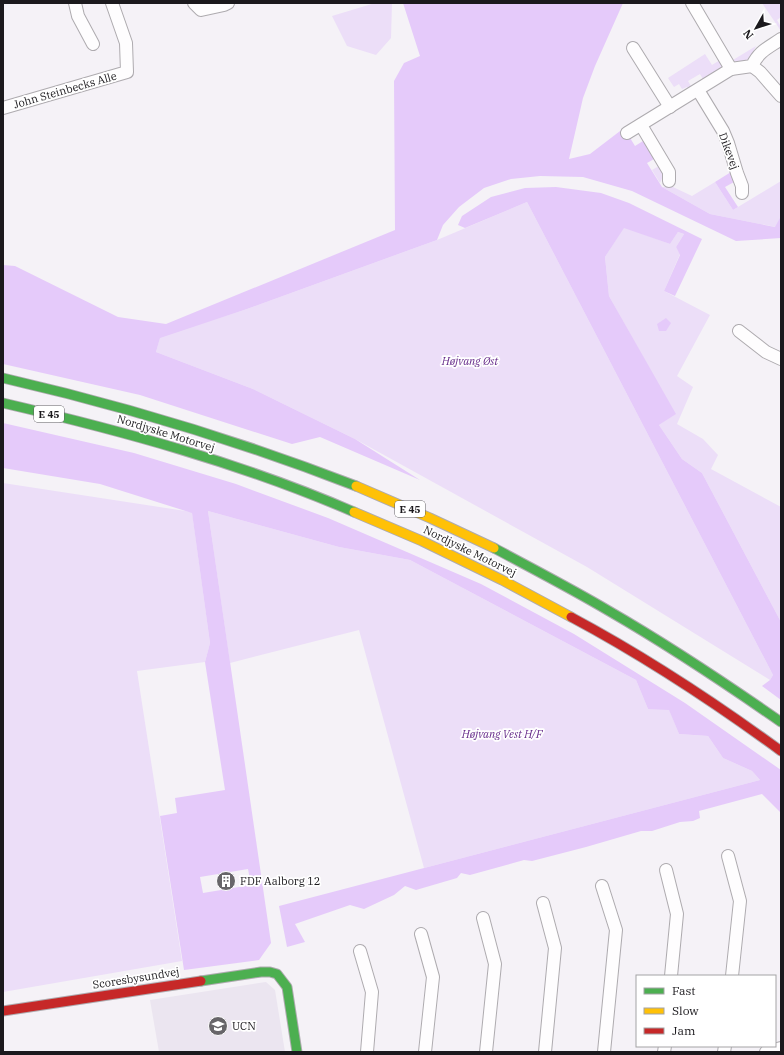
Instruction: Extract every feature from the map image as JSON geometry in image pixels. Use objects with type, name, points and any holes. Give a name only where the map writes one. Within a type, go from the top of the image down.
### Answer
[{"type":"main road","name":"Nordjyske Motorvej","points":[[3,378],[69,393],[184,424],[305,466],[416,511],[531,567],[597,603],[692,661],[781,722]]},
{"type":"main road","name":"Nordjyske Motorvej","points":[[3,403],[95,425],[181,449],[299,489],[458,557],[549,604],[616,642],[694,691],[781,751]]},
{"type":"main road","points":[[3,411],[95,425]]},
{"type":"main road","name":"Scoresbysundvej","points":[[3,1010],[261,972],[273,972],[282,978],[287,987],[297,1052]]},
{"type":"street","points":[[74,3],[78,16],[93,44]]},
{"type":"street","name":"John Steinbecks Alle","points":[[3,108],[127,72],[126,43],[112,3]]},
{"type":"street","points":[[194,3],[201,10],[228,3]]},
{"type":"street","points":[[692,3],[731,69]]},
{"type":"street","points":[[752,66],[757,56],[761,52],[781,39]]},
{"type":"street","points":[[633,48],[670,107]]},
{"type":"street","points":[[627,133],[731,69],[752,66],[760,72],[781,96]]},
{"type":"street","name":"Dikevej","points":[[698,90],[723,131],[742,186],[742,193]]},
{"type":"street","points":[[641,125],[670,172],[669,181]]},
{"type":"street","points":[[739,331],[766,352],[781,359]]},
{"type":"street","points":[[728,856],[740,901],[732,975]]},
{"type":"street","points":[[666,870],[677,914],[671,975]]},
{"type":"street","points":[[602,886],[616,930],[604,1052]]},
{"type":"street","points":[[543,903],[556,948],[545,1052]]},
{"type":"street","points":[[483,918],[495,964],[486,1052]]},
{"type":"street","points":[[421,934],[433,977],[425,1052]]},
{"type":"street","points":[[360,951],[372,992],[367,1052]]},
{"type":"street","points":[[766,1052],[781,1048]]},
{"type":"shaded area","points":[[403,3],[623,3],[595,66],[583,98],[569,159],[590,154],[624,128],[635,146],[643,141],[654,159],[647,163],[662,187],[710,214],[775,227],[781,216],[781,238],[736,241],[632,191],[583,177],[540,176],[511,179],[484,188],[459,207],[443,225],[437,240],[247,309],[160,338],[156,352],[253,389],[355,439],[420,480],[320,437],[292,444],[140,395],[3,364],[3,265],[15,266],[118,317],[166,324],[395,230],[394,81],[404,63],[420,56]]},
{"type":"shaded area","points":[[731,172],[734,182],[725,187],[738,207],[733,210],[715,182]]},
{"type":"shaded area","points":[[556,187],[601,193],[629,203],[702,239],[675,296],[664,291],[680,255],[676,247],[684,234],[678,232],[670,244],[624,228],[605,257],[609,296],[676,414],[659,425],[682,459],[702,473],[781,622],[781,700],[762,686],[770,680],[773,675],[527,202],[465,228],[458,225],[462,216],[491,197],[525,188]]},
{"type":"shaded area","points":[[666,318],[671,323],[666,331],[659,331],[657,324]]},
{"type":"shaded area","points":[[3,423],[134,453],[236,484],[328,518],[481,584],[574,634],[685,703],[781,770],[781,813],[762,794],[699,811],[700,818],[693,821],[680,822],[652,831],[641,831],[532,861],[524,860],[470,875],[461,873],[457,878],[416,890],[405,886],[394,895],[364,909],[350,905],[295,924],[305,942],[287,947],[279,906],[760,780],[752,771],[723,758],[708,736],[679,734],[669,710],[648,709],[636,680],[410,560],[339,547],[208,511],[271,943],[259,960],[184,970],[160,816],[177,813],[175,798],[225,790],[205,662],[210,643],[192,513],[100,484],[3,468]],"holes":[[[248,869],[251,885],[203,893],[200,877]]]},
{"type":"shaded area","name":"UCN","points":[[266,982],[275,990],[285,1052],[159,1052],[150,1000]]},
{"type":"green space","points":[[375,3],[392,3],[391,38],[376,55],[347,46],[332,16]]},
{"type":"green space","points":[[762,3],[781,3],[781,17],[777,20],[781,27],[781,31]]},
{"type":"green space","points":[[756,46],[750,57],[744,62],[741,63],[733,60]]},
{"type":"green space","points":[[705,54],[712,65],[720,60],[722,68],[704,81],[700,74],[688,81],[692,88],[689,90],[687,87],[682,89],[679,84],[674,87],[668,78]]},
{"type":"green space","points":[[659,166],[664,174],[660,183],[652,170]]},
{"type":"green space","points":[[781,181],[781,216],[776,227],[710,214],[662,187],[673,187],[692,196],[715,182],[733,210]]},
{"type":"green space","name":"Højvang Øst","points":[[527,202],[773,675],[770,680],[587,567],[355,439],[253,389],[156,352],[160,337],[247,309],[437,240]]},
{"type":"green space","points":[[624,227],[670,244],[678,232],[684,234],[676,247],[680,254],[664,291],[710,315],[677,376],[693,387],[677,424],[703,439],[718,455],[711,469],[781,507],[781,622],[702,473],[682,459],[659,425],[675,414],[609,296],[605,257]]},
{"type":"green space","points":[[3,483],[192,512],[210,643],[205,662],[137,671],[182,961],[3,992]]},
{"type":"green space","name":"Højvang Vest H/F","points":[[208,511],[339,547],[410,560],[636,680],[648,709],[669,709],[679,734],[708,736],[723,758],[752,771],[760,780],[424,868],[359,630],[230,663]]},
{"type":"traffic: fast","points":[[3,378],[93,400],[226,439],[356,486]]},
{"type":"traffic: fast","points":[[3,403],[93,425],[225,463],[311,494],[354,512]]},
{"type":"traffic: fast","points":[[494,548],[581,595],[653,637],[781,722]]},
{"type":"traffic: fast","points":[[201,981],[261,972],[277,974],[287,987],[297,1052]]},
{"type":"traffic: slow","points":[[356,486],[494,548]]},
{"type":"traffic: slow","points":[[354,512],[422,541],[502,580],[571,617]]},
{"type":"traffic: jam","points":[[571,617],[678,680],[781,751]]},
{"type":"traffic: jam","points":[[3,1011],[201,981]]},
{"type":"place","name":"FDF Aalborg 12","points":[[226,881]]},
{"type":"place","name":"UCN","points":[[218,1026]]}]
